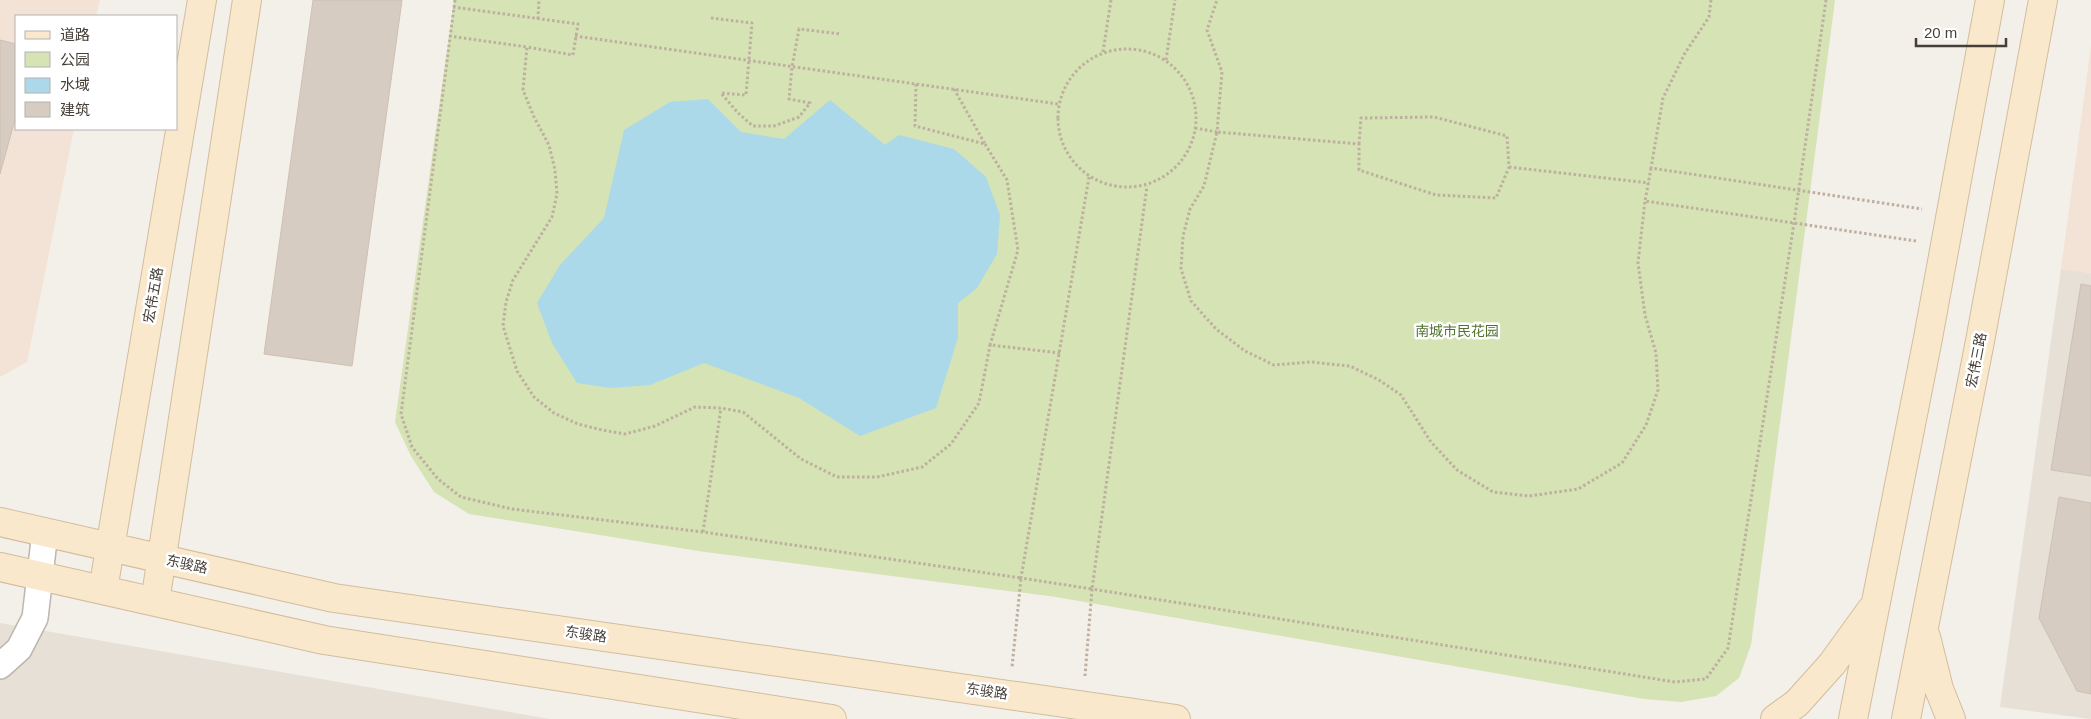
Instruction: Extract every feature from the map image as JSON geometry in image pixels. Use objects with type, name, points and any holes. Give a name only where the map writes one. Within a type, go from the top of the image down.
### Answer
[{"type":"street","name":"宏伟五路","points":[[103,590],[202,0]]},
{"type":"street","points":[[155,602],[247,0]]},
{"type":"street","points":[[1853,719],[1990,0]]},
{"type":"street","name":"宏伟三路","points":[[1906,719],[1980,341],[2043,0]]},
{"type":"street","name":"东骏路","points":[[0,522],[334,598],[1176,719]]},
{"type":"street","points":[[0,666],[19,649],[36,618],[46,532]]},
{"type":"street","points":[[0,567],[324,640],[832,719]]},
{"type":"street","points":[[1775,719],[1797,703],[1832,664],[1876,603]]},
{"type":"street","points":[[1924,627],[1939,689],[1951,719]]},
{"type":"path","points":[[455,0],[402,414],[412,447],[438,479],[461,497],[512,509],[703,532],[1021,578],[1675,682],[1706,679],[1728,648],[1799,190],[1826,0]]},
{"type":"path","points":[[538,18],[539,0]]},
{"type":"path","points":[[1103,52],[1111,0]]},
{"type":"path","points":[[1166,60],[1176,0]]},
{"type":"path","points":[[1217,0],[1207,30],[1222,72],[1217,132],[1204,186],[1190,210],[1183,236],[1181,269],[1191,301],[1216,329],[1245,351],[1274,365],[1311,362],[1350,366],[1379,380],[1401,395],[1431,442],[1457,470],[1493,492],[1529,496],[1578,489],[1622,463],[1646,425],[1658,390],[1656,353],[1645,315],[1638,262],[1645,201],[1663,98],[1685,53],[1709,17],[1711,0]]},
{"type":"path","points":[[449,36],[574,55],[578,24],[453,7]]},
{"type":"path","points":[[711,18],[752,24],[746,95],[721,93],[738,113],[753,126],[774,126],[799,117],[810,103],[789,99],[792,66],[799,29],[841,34]]},
{"type":"path","points":[[575,36],[1058,104]]},
{"type":"path","points":[[527,47],[523,90],[534,117],[549,145],[555,170],[557,194],[552,217],[513,280],[506,302],[504,326],[517,371],[534,397],[554,413],[578,424],[625,434],[655,426],[695,407],[720,408],[743,412],[801,459],[837,477],[877,477],[922,467],[951,444],[979,403],[990,345],[1018,250],[1007,180],[954,89]]},
{"type":"path","points":[[1125,48],[1146,51],[1166,60],[1183,76],[1193,96],[1197,118],[1194,140],[1184,160],[1167,176],[1147,186],[1127,188],[1107,185],[1089,177],[1073,162],[1062,143],[1058,121],[1058,104],[1069,79],[1084,63],[1103,52],[1125,48]]},
{"type":"path","points":[[916,84],[915,126],[985,144]]},
{"type":"path","points":[[1434,117],[1507,136],[1509,167],[1496,198],[1436,194],[1359,170],[1359,144],[1361,118],[1434,117]]},
{"type":"path","points":[[1195,128],[1217,132],[1359,144]]},
{"type":"path","points":[[1509,167],[1649,183]]},
{"type":"path","points":[[1651,168],[1950,213]]},
{"type":"path","points":[[1010,695],[1021,578],[1089,177]]},
{"type":"path","points":[[1082,705],[1092,589],[1147,186]]},
{"type":"path","points":[[1645,201],[1944,245]]},
{"type":"path","points":[[990,345],[1060,353]]},
{"type":"path","points":[[703,532],[720,408]]},
{"type":"shaded area","points":[[0,0],[100,0],[96,15],[15,15],[15,130],[74,130],[27,362],[0,377]]},
{"type":"shaded area","points":[[2091,46],[2091,273],[2061,269]]},
{"type":"shaded area","points":[[2061,269],[2091,273],[2091,719],[2000,707]]},
{"type":"shaded area","points":[[0,623],[550,719],[0,719]]},
{"type":"green space","name":"南城市民花园","points":[[454,0],[1835,0],[1751,645],[1739,678],[1716,696],[1681,702],[1644,699],[1056,597],[705,552],[469,514],[434,492],[411,456],[395,422]]},
{"type":"water","points":[[708,99],[741,132],[784,139],[830,100],[885,145],[899,135],[954,149],[986,177],[1000,215],[997,254],[977,288],[958,303],[958,338],[936,408],[860,436],[799,398],[704,363],[650,385],[611,388],[577,383],[552,343],[537,303],[560,265],[604,218],[624,130],[670,102]]},
{"type":"building","points":[[313,0],[402,0],[352,366],[264,354]]},
{"type":"building","points":[[0,40],[15,44],[15,120],[0,174]]},
{"type":"building","points":[[2081,284],[2091,286],[2091,476],[2051,470]]},
{"type":"building","points":[[2059,497],[2091,503],[2091,694],[2077,691],[2039,618]]}]
